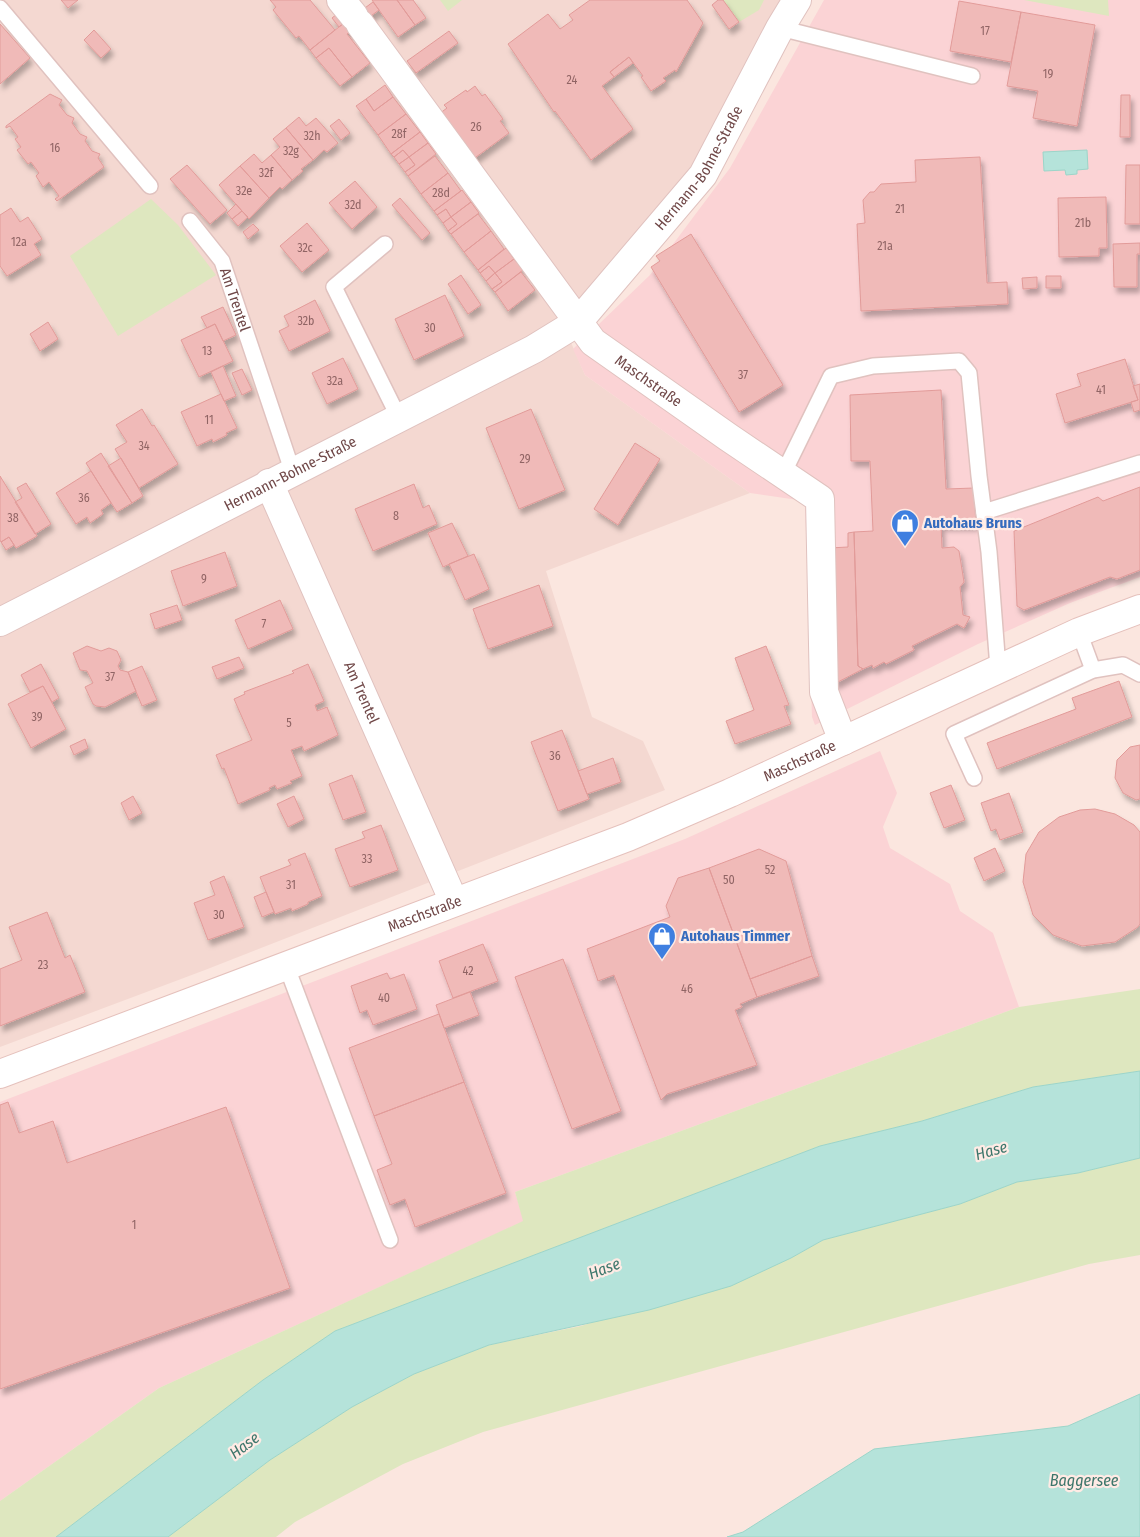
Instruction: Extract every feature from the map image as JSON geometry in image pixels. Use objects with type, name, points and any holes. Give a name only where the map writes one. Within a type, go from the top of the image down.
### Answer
[{"type":"street","name":"Hermann-Bohne-Straße","points":[[0,622],[534,349],[578,322],[702,175],[780,28],[797,0]]},
{"type":"street","points":[[351,14],[578,322]]},
{"type":"street","name":"Maschstraße","points":[[578,322],[593,342],[728,437],[820,498],[824,692],[844,741]]},
{"type":"street","name":"Am Trentel","points":[[281,478],[419,806],[454,902]]},
{"type":"street","name":"Maschstraße","points":[[0,1074],[628,837],[844,741],[998,668],[1079,632],[1140,609]]},
{"type":"lane","points":[[0,8],[150,186]]},
{"type":"lane","points":[[780,28],[972,76]]},
{"type":"lane","name":"Am Trentel","points":[[190,221],[222,261],[281,478]]},
{"type":"lane","points":[[385,244],[334,287],[400,418]]},
{"type":"lane","points":[[783,474],[830,376],[873,366],[958,361],[969,373],[989,552],[998,668]]},
{"type":"lane","points":[[984,512],[1140,463]]},
{"type":"lane","points":[[1079,632],[1093,670]]},
{"type":"lane","points":[[974,778],[954,734],[1093,670],[1123,665],[1140,674]]},
{"type":"lane","points":[[286,965],[390,1240]]},
{"type":"shaded area","points":[[0,0],[783,0],[690,172],[563,324],[585,375],[750,493],[546,571],[592,717],[643,741],[665,790],[205,970],[0,1047]]},
{"type":"shaded area","points":[[824,0],[1140,0],[1140,577],[1070,603],[978,644],[815,725],[812,717],[805,501],[750,493],[585,375],[573,349],[650,275],[730,168]]},
{"type":"shaded area","points":[[880,751],[897,793],[883,827],[890,848],[950,884],[960,911],[993,933],[1019,1007],[515,1192],[524,1221],[159,1388],[0,1501],[0,1102],[685,839]]},
{"type":"green space","points":[[440,0],[462,0],[448,11]]},
{"type":"green space","points":[[723,0],[764,0],[759,10],[739,22]]},
{"type":"green space","points":[[1024,0],[1108,0],[1109,16]]},
{"type":"green space","points":[[151,199],[178,225],[216,275],[118,336],[70,256]]},
{"type":"green space","points":[[1140,989],[1140,1071],[1033,1087],[922,1121],[820,1146],[335,1331],[263,1380],[56,1537],[0,1537],[0,1501],[159,1388],[523,1221],[515,1192],[1019,1007]]},
{"type":"green space","points":[[1140,1158],[1140,1255],[1089,1264],[483,1432],[403,1464],[295,1522],[276,1537],[168,1537],[270,1460],[352,1407],[414,1374],[489,1345],[581,1326],[791,1258],[823,1240],[960,1204],[1017,1182],[1078,1173]]},
{"type":"water","points":[[1087,150],[1088,169],[1077,170],[1077,174],[1066,175],[1065,170],[1044,171],[1043,152]]},
{"type":"water","name":"Hase","points":[[1140,1071],[1140,1158],[1078,1173],[1017,1182],[960,1204],[823,1240],[791,1258],[731,1286],[649,1310],[489,1345],[414,1374],[352,1407],[270,1460],[168,1537],[56,1537],[263,1380],[335,1331],[820,1146],[922,1121],[1033,1087]]},
{"type":"water","name":"Baggersee","points":[[1140,1394],[1140,1537],[727,1537],[743,1532],[874,1449],[1068,1426]]},
{"type":"building","points":[[61,0],[78,0],[68,8]]},
{"type":"building","points":[[270,0],[310,0],[335,30],[310,50],[299,36],[296,38],[273,10],[276,7]]},
{"type":"building","points":[[372,0],[397,0],[415,25],[398,37]]},
{"type":"building","points":[[397,0],[413,0],[426,18],[415,25]]},
{"type":"building","points":[[590,0],[687,0],[703,23],[676,72],[675,70],[663,78],[666,81],[651,91],[629,57],[610,72],[614,77],[602,86],[633,129],[591,160],[554,112],[508,44],[548,14],[560,29],[573,20],[569,15]]},
{"type":"building","points":[[718,0],[723,0],[739,22],[729,29],[712,5]]},
{"type":"building","points":[[959,1],[1021,12],[1011,62],[950,51]]},
{"type":"building","points":[[373,2],[379,10],[360,24],[354,16]]},
{"type":"building","points":[[343,9],[350,18],[339,27],[332,18]]},
{"type":"building","points":[[1021,12],[1095,25],[1077,126],[1033,118],[1038,91],[1007,86]]},
{"type":"building","points":[[349,19],[356,28],[347,34],[370,63],[352,77],[329,48],[316,58],[310,50]]},
{"type":"building","points":[[0,24],[30,58],[0,84]]},
{"type":"building","points":[[94,30],[111,49],[101,58],[84,40]]},
{"type":"building","points":[[449,31],[458,43],[416,73],[407,61]]},
{"type":"building","points":[[329,48],[352,77],[340,86],[316,58]]},
{"type":"building","points":[[629,57],[633,63],[614,77],[610,72]]},
{"type":"building","points":[[385,85],[393,97],[374,111],[366,99]]},
{"type":"building","points":[[475,86],[482,96],[485,94],[503,119],[500,121],[509,133],[472,160],[439,114],[447,108],[444,105]]},
{"type":"building","points":[[50,94],[62,100],[59,105],[67,115],[74,118],[72,123],[80,134],[87,137],[85,141],[92,151],[100,154],[98,158],[104,167],[57,201],[55,199],[59,196],[49,182],[43,187],[36,176],[39,173],[31,162],[28,164],[17,150],[21,147],[15,139],[18,137],[10,126],[6,128],[6,126]]},
{"type":"building","points":[[1121,95],[1130,95],[1130,137],[1120,137]]},
{"type":"building","points":[[393,97],[406,114],[378,135],[356,106],[366,99],[374,111]]},
{"type":"building","points":[[406,114],[420,132],[391,154],[378,135]]},
{"type":"building","points":[[299,117],[306,126],[316,118],[338,143],[327,152],[324,150],[313,160],[286,128]]},
{"type":"building","points":[[339,119],[350,133],[341,140],[330,126]]},
{"type":"building","points":[[286,128],[313,160],[301,169],[303,171],[292,180],[271,155],[280,147],[273,139]]},
{"type":"building","points":[[420,132],[428,143],[409,157],[403,150],[394,157],[391,154]]},
{"type":"building","points":[[428,143],[436,154],[408,176],[405,172],[415,165],[409,157]]},
{"type":"building","points":[[403,150],[409,157],[399,164],[394,157]]},
{"type":"building","points":[[254,154],[262,163],[271,155],[292,180],[282,189],[280,187],[269,198],[240,166]]},
{"type":"building","points":[[435,156],[448,173],[421,194],[408,176]]},
{"type":"building","points":[[409,157],[415,165],[405,172],[399,164]]},
{"type":"building","points":[[980,157],[987,283],[1007,282],[1008,304],[861,311],[857,224],[865,223],[863,200],[881,184],[916,182],[915,160]]},
{"type":"building","points":[[187,165],[227,210],[210,224],[170,179]]},
{"type":"building","points":[[1126,165],[1140,165],[1140,224],[1125,224]]},
{"type":"building","points":[[240,166],[269,198],[249,219],[219,185]]},
{"type":"building","points":[[448,173],[461,191],[434,211],[421,194]]},
{"type":"building","points":[[355,181],[377,207],[352,229],[329,203]]},
{"type":"building","points":[[462,190],[471,202],[451,217],[446,209],[437,215],[434,211]]},
{"type":"building","points":[[1106,197],[1107,248],[1099,248],[1099,256],[1059,257],[1058,198]]},
{"type":"building","points":[[400,198],[430,233],[422,240],[392,205]]},
{"type":"building","points":[[471,202],[479,213],[451,234],[448,231],[457,224],[451,217]]},
{"type":"building","points":[[236,204],[242,211],[232,219],[227,213]]},
{"type":"building","points":[[11,208],[20,222],[28,217],[42,239],[34,244],[41,255],[7,276],[0,266],[0,215]]},
{"type":"building","points":[[446,209],[451,217],[443,223],[437,215]]},
{"type":"building","points":[[242,211],[248,217],[238,226],[232,219]]},
{"type":"building","points":[[478,214],[491,231],[464,252],[451,234]]},
{"type":"building","points":[[451,217],[457,224],[448,231],[443,223]]},
{"type":"building","points":[[307,223],[329,250],[302,272],[280,246]]},
{"type":"building","points":[[253,224],[259,230],[248,239],[243,232]]},
{"type":"building","points":[[491,231],[504,249],[478,270],[464,252]]},
{"type":"building","points":[[691,234],[783,385],[739,412],[651,267],[660,261],[656,256]]},
{"type":"building","points":[[1140,243],[1140,254],[1137,254],[1137,287],[1114,287],[1113,244]]},
{"type":"building","points":[[506,248],[514,259],[495,273],[489,266],[480,273],[478,270]]},
{"type":"building","points":[[514,259],[523,270],[495,292],[492,289],[502,282],[495,273]]},
{"type":"building","points":[[489,266],[495,273],[486,281],[480,273]]},
{"type":"building","points":[[521,272],[535,290],[508,311],[495,292]]},
{"type":"building","points":[[495,273],[502,282],[492,289],[486,281]]},
{"type":"building","points":[[461,275],[481,305],[468,314],[448,284]]},
{"type":"building","points":[[1046,276],[1061,276],[1061,288],[1046,288]]},
{"type":"building","points":[[1037,277],[1037,288],[1023,289],[1022,278]]},
{"type":"building","points":[[445,295],[464,336],[414,360],[395,319]]},
{"type":"building","points":[[315,300],[330,331],[289,351],[279,331],[289,326],[284,316]]},
{"type":"building","points":[[223,307],[236,335],[223,341],[215,324],[207,328],[201,317]]},
{"type":"building","points":[[48,322],[58,339],[40,351],[30,334]]},
{"type":"building","points":[[215,324],[233,361],[199,377],[181,340]]},
{"type":"building","points":[[343,358],[358,389],[327,404],[312,373]]},
{"type":"building","points":[[1125,359],[1138,400],[1065,423],[1056,394],[1081,386],[1077,374]]},
{"type":"building","points":[[223,366],[236,396],[224,401],[211,372]]},
{"type":"building","points":[[242,369],[252,390],[242,395],[232,373]]},
{"type":"building","points":[[1140,384],[1140,410],[1134,412],[1131,402],[1138,400],[1133,386]]},
{"type":"building","points":[[941,390],[946,489],[974,488],[976,525],[941,525],[942,548],[954,547],[959,551],[964,582],[960,587],[963,615],[970,617],[964,628],[957,624],[912,646],[914,650],[886,664],[884,662],[873,668],[872,665],[863,669],[858,666],[854,532],[873,531],[870,461],[851,461],[850,395]]},
{"type":"building","points":[[221,394],[237,428],[213,442],[212,439],[197,446],[181,412]]},
{"type":"building","points":[[142,409],[178,464],[139,488],[115,449],[127,442],[116,425]]},
{"type":"building","points":[[531,409],[565,490],[519,509],[486,428]]},
{"type":"building","points":[[635,443],[660,459],[618,525],[594,509]]},
{"type":"building","points":[[101,453],[132,503],[117,512],[86,463]]},
{"type":"building","points":[[121,458],[143,496],[132,503],[108,466]]},
{"type":"building","points":[[91,471],[111,503],[101,510],[103,514],[90,523],[87,517],[76,524],[56,493]]},
{"type":"building","points":[[0,476],[37,536],[16,548],[9,537],[1,542],[0,540]]},
{"type":"building","points":[[26,483],[51,524],[35,534],[15,502],[22,498],[17,488]]},
{"type":"building","points":[[414,484],[423,508],[429,505],[437,524],[373,551],[355,509]]},
{"type":"building","points":[[1140,487],[1140,570],[1117,579],[1110,577],[1024,610],[1017,606],[1014,531],[1098,497],[1103,501]]},
{"type":"building","points":[[452,523],[468,556],[443,567],[428,533]]},
{"type":"building","points":[[854,532],[858,666],[863,669],[834,684],[829,548],[848,547],[848,533]]},
{"type":"building","points":[[9,537],[14,545],[6,550],[1,542]]},
{"type":"building","points":[[225,552],[237,586],[183,606],[171,571]]},
{"type":"building","points":[[474,554],[489,589],[465,600],[449,564]]},
{"type":"building","points":[[539,585],[553,626],[488,649],[473,609]]},
{"type":"building","points":[[280,600],[293,629],[248,649],[235,620]]},
{"type":"building","points":[[177,605],[182,620],[155,629],[150,614]]},
{"type":"building","points":[[87,646],[101,651],[109,648],[117,651],[121,660],[118,666],[120,670],[128,672],[136,691],[105,707],[93,704],[85,687],[93,683],[87,671],[80,670],[73,653]]},
{"type":"building","points":[[766,646],[789,705],[784,706],[791,724],[735,744],[726,721],[754,710],[735,658]]},
{"type":"building","points":[[239,657],[244,668],[217,679],[212,667]]},
{"type":"building","points":[[41,664],[59,698],[52,702],[43,686],[30,692],[21,675]]},
{"type":"building","points":[[308,664],[324,701],[315,705],[317,711],[327,707],[338,735],[304,751],[302,746],[291,750],[302,776],[290,781],[292,783],[277,789],[275,785],[269,788],[270,790],[238,804],[224,768],[222,769],[216,755],[252,740],[234,699],[245,694],[244,692],[294,673],[292,671]]},
{"type":"building","points":[[142,666],[157,700],[142,706],[128,672]]},
{"type":"building","points":[[1119,681],[1132,717],[997,769],[987,743],[1076,709],[1072,698]]},
{"type":"building","points":[[43,686],[66,729],[31,748],[8,704]]},
{"type":"building","points":[[562,730],[589,799],[558,811],[531,742]]},
{"type":"building","points":[[85,739],[88,748],[74,755],[70,746]]},
{"type":"building","points":[[1140,745],[1140,799],[1136,800],[1123,793],[1115,778],[1117,760],[1130,747]]},
{"type":"building","points":[[613,758],[621,782],[587,794],[578,771]]},
{"type":"building","points":[[352,775],[366,812],[343,820],[329,784]]},
{"type":"building","points":[[951,785],[965,820],[944,828],[930,793]]},
{"type":"building","points":[[1009,793],[1023,832],[1000,840],[996,829],[991,831],[981,803]]},
{"type":"building","points":[[133,796],[142,813],[129,820],[121,803]]},
{"type":"building","points":[[294,796],[304,819],[288,827],[277,804]]},
{"type":"building","points":[[1095,809],[1115,814],[1134,825],[1140,832],[1140,924],[1115,942],[1082,946],[1053,935],[1033,915],[1023,882],[1026,854],[1039,832],[1059,817],[1080,810]]},
{"type":"building","points":[[381,825],[398,870],[350,887],[335,849],[365,838],[362,832]]},
{"type":"building","points":[[995,848],[1005,871],[984,881],[974,858]]},
{"type":"building","points":[[759,849],[786,861],[812,956],[750,979],[709,868]]},
{"type":"building","points":[[305,853],[322,896],[292,911],[291,908],[275,914],[260,877],[291,865],[288,860]]},
{"type":"building","points":[[709,868],[757,997],[740,1004],[742,1007],[735,1010],[757,1065],[667,1094],[661,1100],[614,975],[598,981],[587,949],[670,917],[666,906],[678,878]]},
{"type":"building","points":[[224,876],[244,927],[208,940],[194,903],[215,895],[210,882]]},
{"type":"building","points":[[266,892],[274,912],[262,917],[254,897]]},
{"type":"building","points":[[47,912],[65,958],[70,955],[85,992],[0,1026],[0,969],[22,960],[9,927]]},
{"type":"building","points":[[483,944],[498,981],[453,998],[439,961]]},
{"type":"building","points":[[812,956],[819,976],[757,997],[750,979]]},
{"type":"building","points":[[563,959],[621,1111],[572,1129],[515,977]]},
{"type":"building","points":[[387,973],[390,979],[404,974],[417,1009],[373,1025],[367,1010],[360,1013],[351,986]]},
{"type":"building","points":[[470,992],[479,1015],[444,1028],[436,1005]]},
{"type":"building","points":[[439,1014],[464,1082],[374,1116],[349,1048]]},
{"type":"building","points":[[464,1082],[506,1193],[415,1227],[405,1199],[390,1205],[377,1170],[392,1164],[374,1116]]},
{"type":"building","points":[[8,1102],[19,1133],[53,1121],[67,1163],[226,1107],[290,1288],[0,1389],[0,1105]]},
{"type":"place","name":"Autohaus Bruns","points":[[905,547]]},
{"type":"place","name":"Autohaus Timmer","points":[[662,960]]}]
